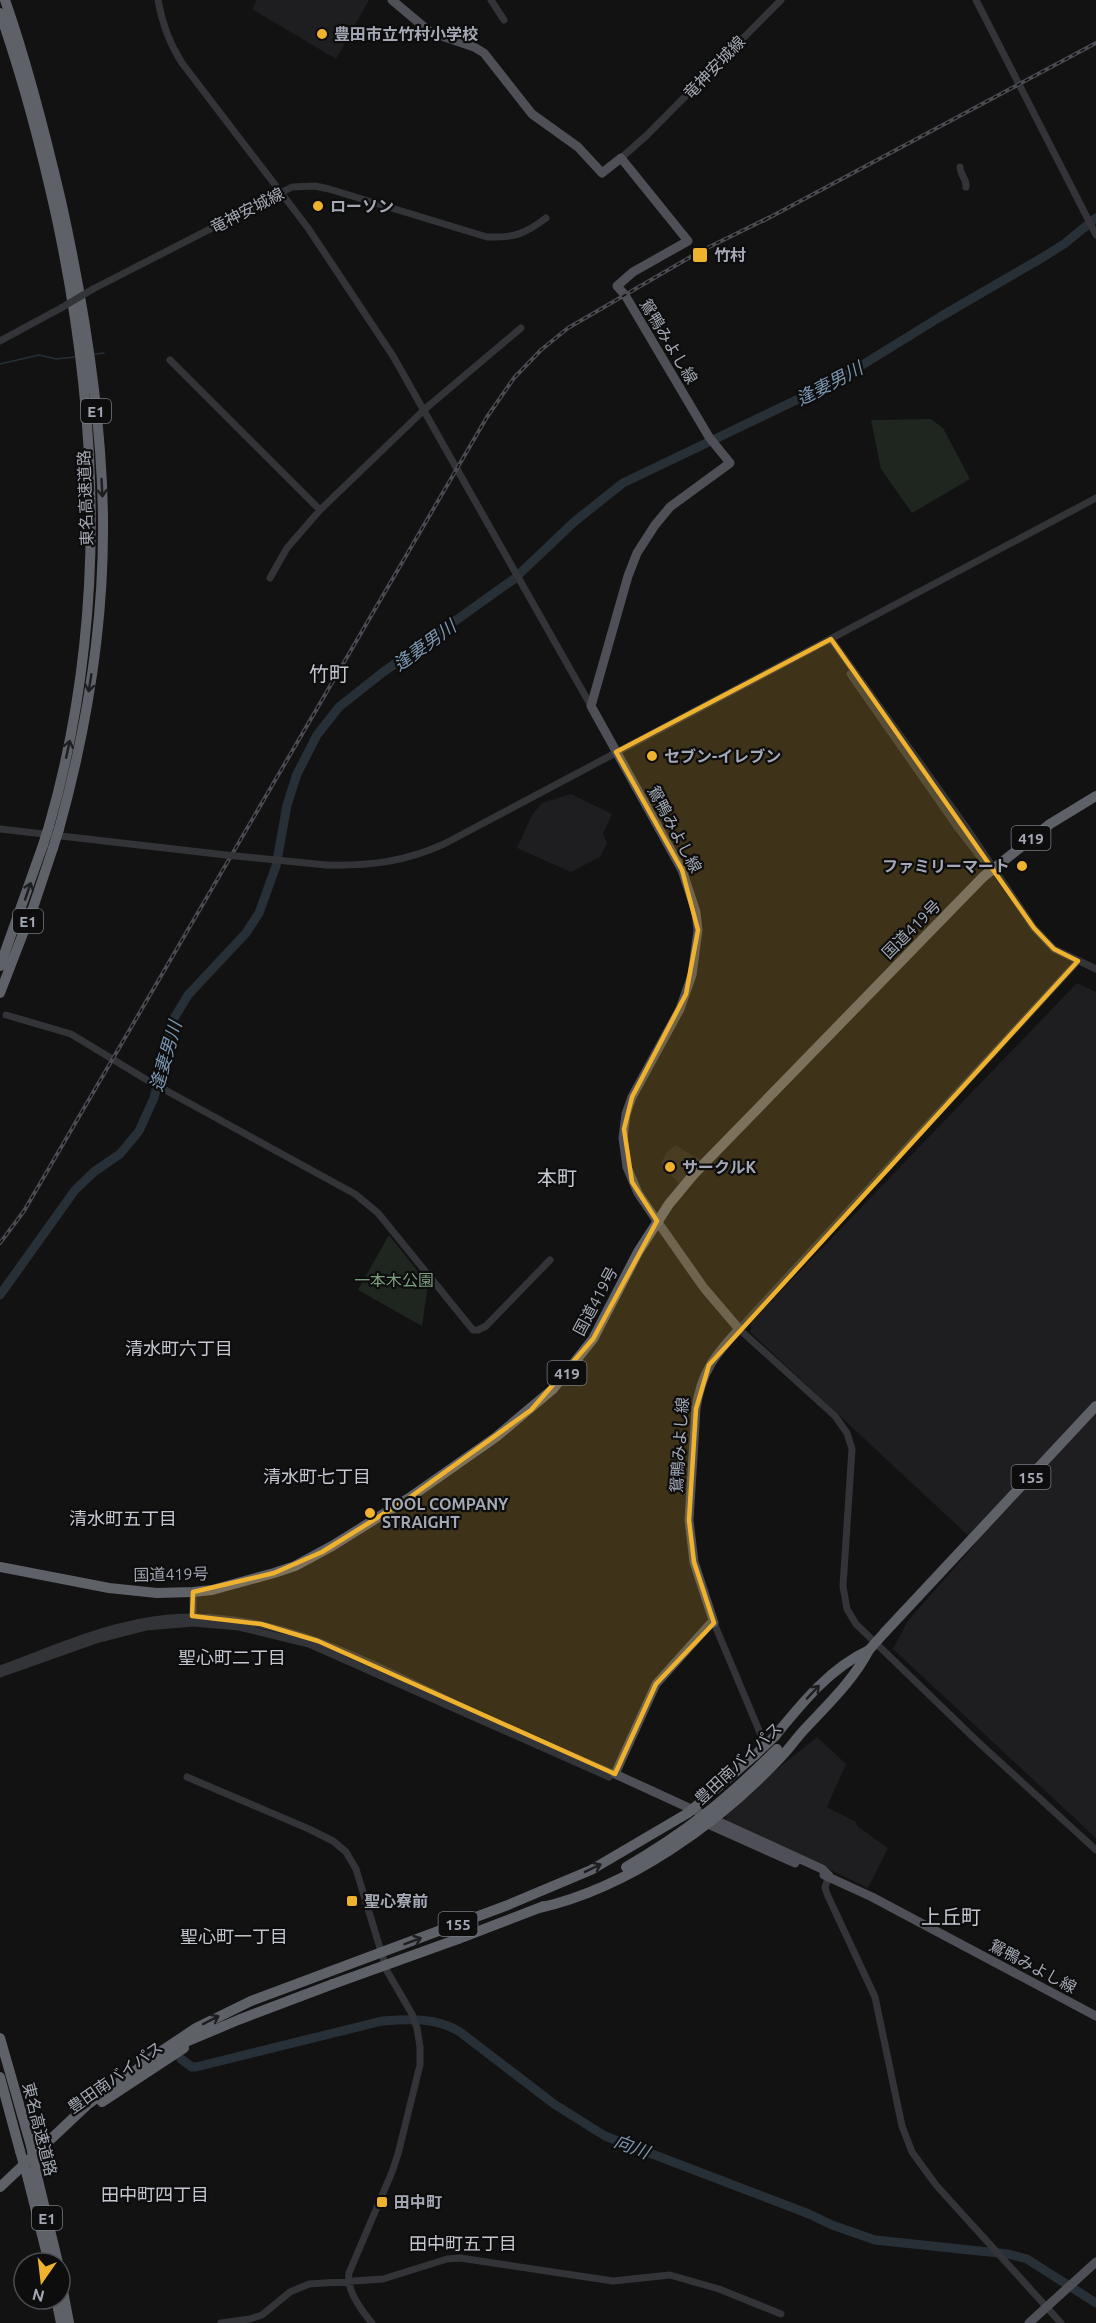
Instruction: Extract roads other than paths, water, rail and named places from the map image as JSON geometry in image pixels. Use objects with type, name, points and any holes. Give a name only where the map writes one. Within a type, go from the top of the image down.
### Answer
[{"type":"highway","name":"東名高速道路","points":[[0,993],[34,905],[48,847],[81,735],[97,633],[103,520],[99,446],[90,360],[74,259],[40,116],[4,0]]},
{"type":"highway","name":"東名高速道路","points":[[0,14],[32,117],[65,258],[81,360],[90,446],[92,519],[87,630],[54,827]]},
{"type":"highway","name":"国道419号","points":[[0,1567],[109,1588],[157,1593],[212,1590],[295,1566],[400,1504],[531,1410],[554,1389],[594,1339],[638,1252],[657,1221],[694,1174],[983,877],[1050,824],[1096,796]]},
{"type":"highway","name":"東名高速道路","points":[[0,966],[48,847]]},
{"type":"highway","name":"豊田南バイパス","points":[[0,2195],[64,2134],[121,2088],[197,2041],[266,2010],[539,1908],[626,1867],[664,1846],[692,1826],[732,1794],[777,1749],[1096,1406]]},
{"type":"highway","name":"155","points":[[144,2062],[216,2017],[251,2001],[508,1905],[591,1870],[690,1811],[775,1736],[822,1682],[850,1659],[869,1650]]},
{"type":"highway","name":"155","points":[[539,1908],[558,1904],[624,1876],[654,1859],[709,1821],[780,1758],[859,1669],[869,1650]]},
{"type":"highway","name":"豊田南バイパス","points":[[0,2187],[72,2118],[144,2062],[238,2019],[266,2010]]},
{"type":"highway","name":"東名高速道路","points":[[0,2038],[26,2148],[47,2251]]},
{"type":"highway","name":"東名高速道路","points":[[0,2077],[26,2148]]},
{"type":"highway","name":"東名高速道路","points":[[32,2176],[54,2251]]},
{"type":"main road","points":[[393,0],[430,32],[474,47],[484,53],[532,114],[578,147],[602,173],[621,158]]},
{"type":"main road","name":"鴛鴨みよし線","points":[[621,158],[688,241],[633,272],[617,286],[625,295],[713,441],[730,463],[670,507],[646,538],[633,562],[591,706],[682,870],[696,912],[698,941],[689,985],[680,1009],[632,1096],[624,1129],[624,1154],[632,1182],[657,1221],[704,1288],[739,1329],[708,1365],[701,1382],[696,1409],[689,1521],[694,1562],[714,1623]]},
{"type":"main road","points":[[612,1776],[656,1684],[703,1631],[714,1623]]},
{"type":"main road","name":"鴛鴨みよし線","points":[[612,1776],[709,1821],[822,1869],[829,1876],[1096,2016]]},
{"type":"main road","points":[[1029,2323],[1096,2262]]},
{"type":"street","points":[[158,0],[162,24],[172,48],[308,228],[393,356],[591,706]]},
{"type":"street","points":[[491,0],[504,20]]},
{"type":"street","name":"竜神安城線","points":[[621,158],[646,136],[781,0]]},
{"type":"street","points":[[976,0],[1095,233]]},
{"type":"street","points":[[960,167],[960,172],[967,182],[966,188]]},
{"type":"street","name":"竜神安城線","points":[[0,340],[93,289],[292,187],[315,186],[487,237],[510,238],[531,229],[546,218]]},
{"type":"street","points":[[270,578],[287,548],[321,510],[425,409],[521,328]]},
{"type":"street","points":[[170,360],[321,510]]},
{"type":"street","points":[[0,829],[327,865],[372,865],[426,853],[1096,498]]},
{"type":"street","points":[[829,640],[1034,928],[1054,949],[1096,969]]},
{"type":"street","points":[[1078,961],[739,1329],[831,1412],[847,1433],[852,1449],[843,1586],[847,1609],[856,1624],[977,1741],[1096,1850]]},
{"type":"street","points":[[6,1015],[71,1034],[147,1080],[355,1194],[378,1213],[473,1329],[478,1330],[486,1326],[550,1260]]},
{"type":"street","points":[[193,1592],[193,1620]]},
{"type":"street","points":[[0,1674],[99,1639],[193,1620]]},
{"type":"street","points":[[0,1668],[132,1624],[193,1620],[261,1624],[318,1641],[612,1776]]},
{"type":"street","points":[[714,1623],[766,1748],[764,1757],[744,1776]]},
{"type":"street","points":[[187,1777],[309,1829],[342,1848],[356,1869],[387,1971],[413,2019],[420,2041],[420,2065],[398,2154],[349,2273],[348,2282],[351,2290],[372,2323]]},
{"type":"street","points":[[829,1876],[825,1887],[827,1894],[875,1997],[902,2126],[912,2152],[936,2185],[1061,2323]]},
{"type":"street","points":[[221,2323],[262,2315],[290,2292],[309,2284],[382,2278],[447,2259],[472,2258],[613,2281],[670,2275],[719,2289],[781,2314]]},
{"type":"waterway","name":"逢妻男川","points":[[0,1295],[75,1190],[95,1171],[120,1154],[139,1131],[154,1098],[173,1020],[188,995],[246,933],[259,913],[276,866],[287,805],[297,774],[317,735],[339,707],[382,673],[514,579],[574,522],[623,483],[838,380],[1064,244],[1096,218]]},
{"type":"waterway","points":[[95,354],[104,353]]},
{"type":"waterway","points":[[0,364],[39,355],[56,359],[75,357]]},
{"type":"waterway","name":"向川","points":[[181,2059],[192,2067],[196,2067],[382,2021],[432,2021],[460,2032],[554,2104],[605,2136],[875,2240],[1008,2254],[1027,2259],[1096,2303]]},
{"type":"railway","points":[[763,221],[1096,43]]},
{"type":"railway","points":[[0,1243],[24,1211],[487,417],[514,378],[541,350],[568,328],[699,252],[770,217]]},
{"type":"place","name":"豊田市立竹村小学校","points":[[322,34]]},
{"type":"place","name":"ローソン","points":[[318,206]]},
{"type":"place","name":"竹村","points":[[700,255]]},
{"type":"place","name":"セブン-イレブン","points":[[652,756]]},
{"type":"place","name":"ファミリーマート","points":[[1022,866]]},
{"type":"place","name":"サークルK","points":[[670,1167]]},
{"type":"place","name":"TOOL COMPANY STRAIGHT","points":[[370,1513]]},
{"type":"place","name":"聖心寮前","points":[[352,1901]]},
{"type":"place","name":"田中町","points":[[382,2202]]},
{"type":"district","name":"竹町","points":[[329,673]]},
{"type":"district","name":"本町","points":[[557,1177]]},
{"type":"district","name":"清水町六丁目","points":[[179,1348]]},
{"type":"district","name":"清水町七丁目","points":[[317,1476]]},
{"type":"district","name":"清水町五丁目","points":[[123,1518]]},
{"type":"district","name":"聖心町二丁目","points":[[232,1657]]},
{"type":"district","name":"上丘町","points":[[951,1916]]},
{"type":"district","name":"聖心町一丁目","points":[[234,1936]]},
{"type":"district","name":"田中町四丁目","points":[[155,2194]]},
{"type":"district","name":"田中町五丁目","points":[[463,2243]]},
{"type":"park label","name":"一本木公園","points":[[394,1280]]}]
